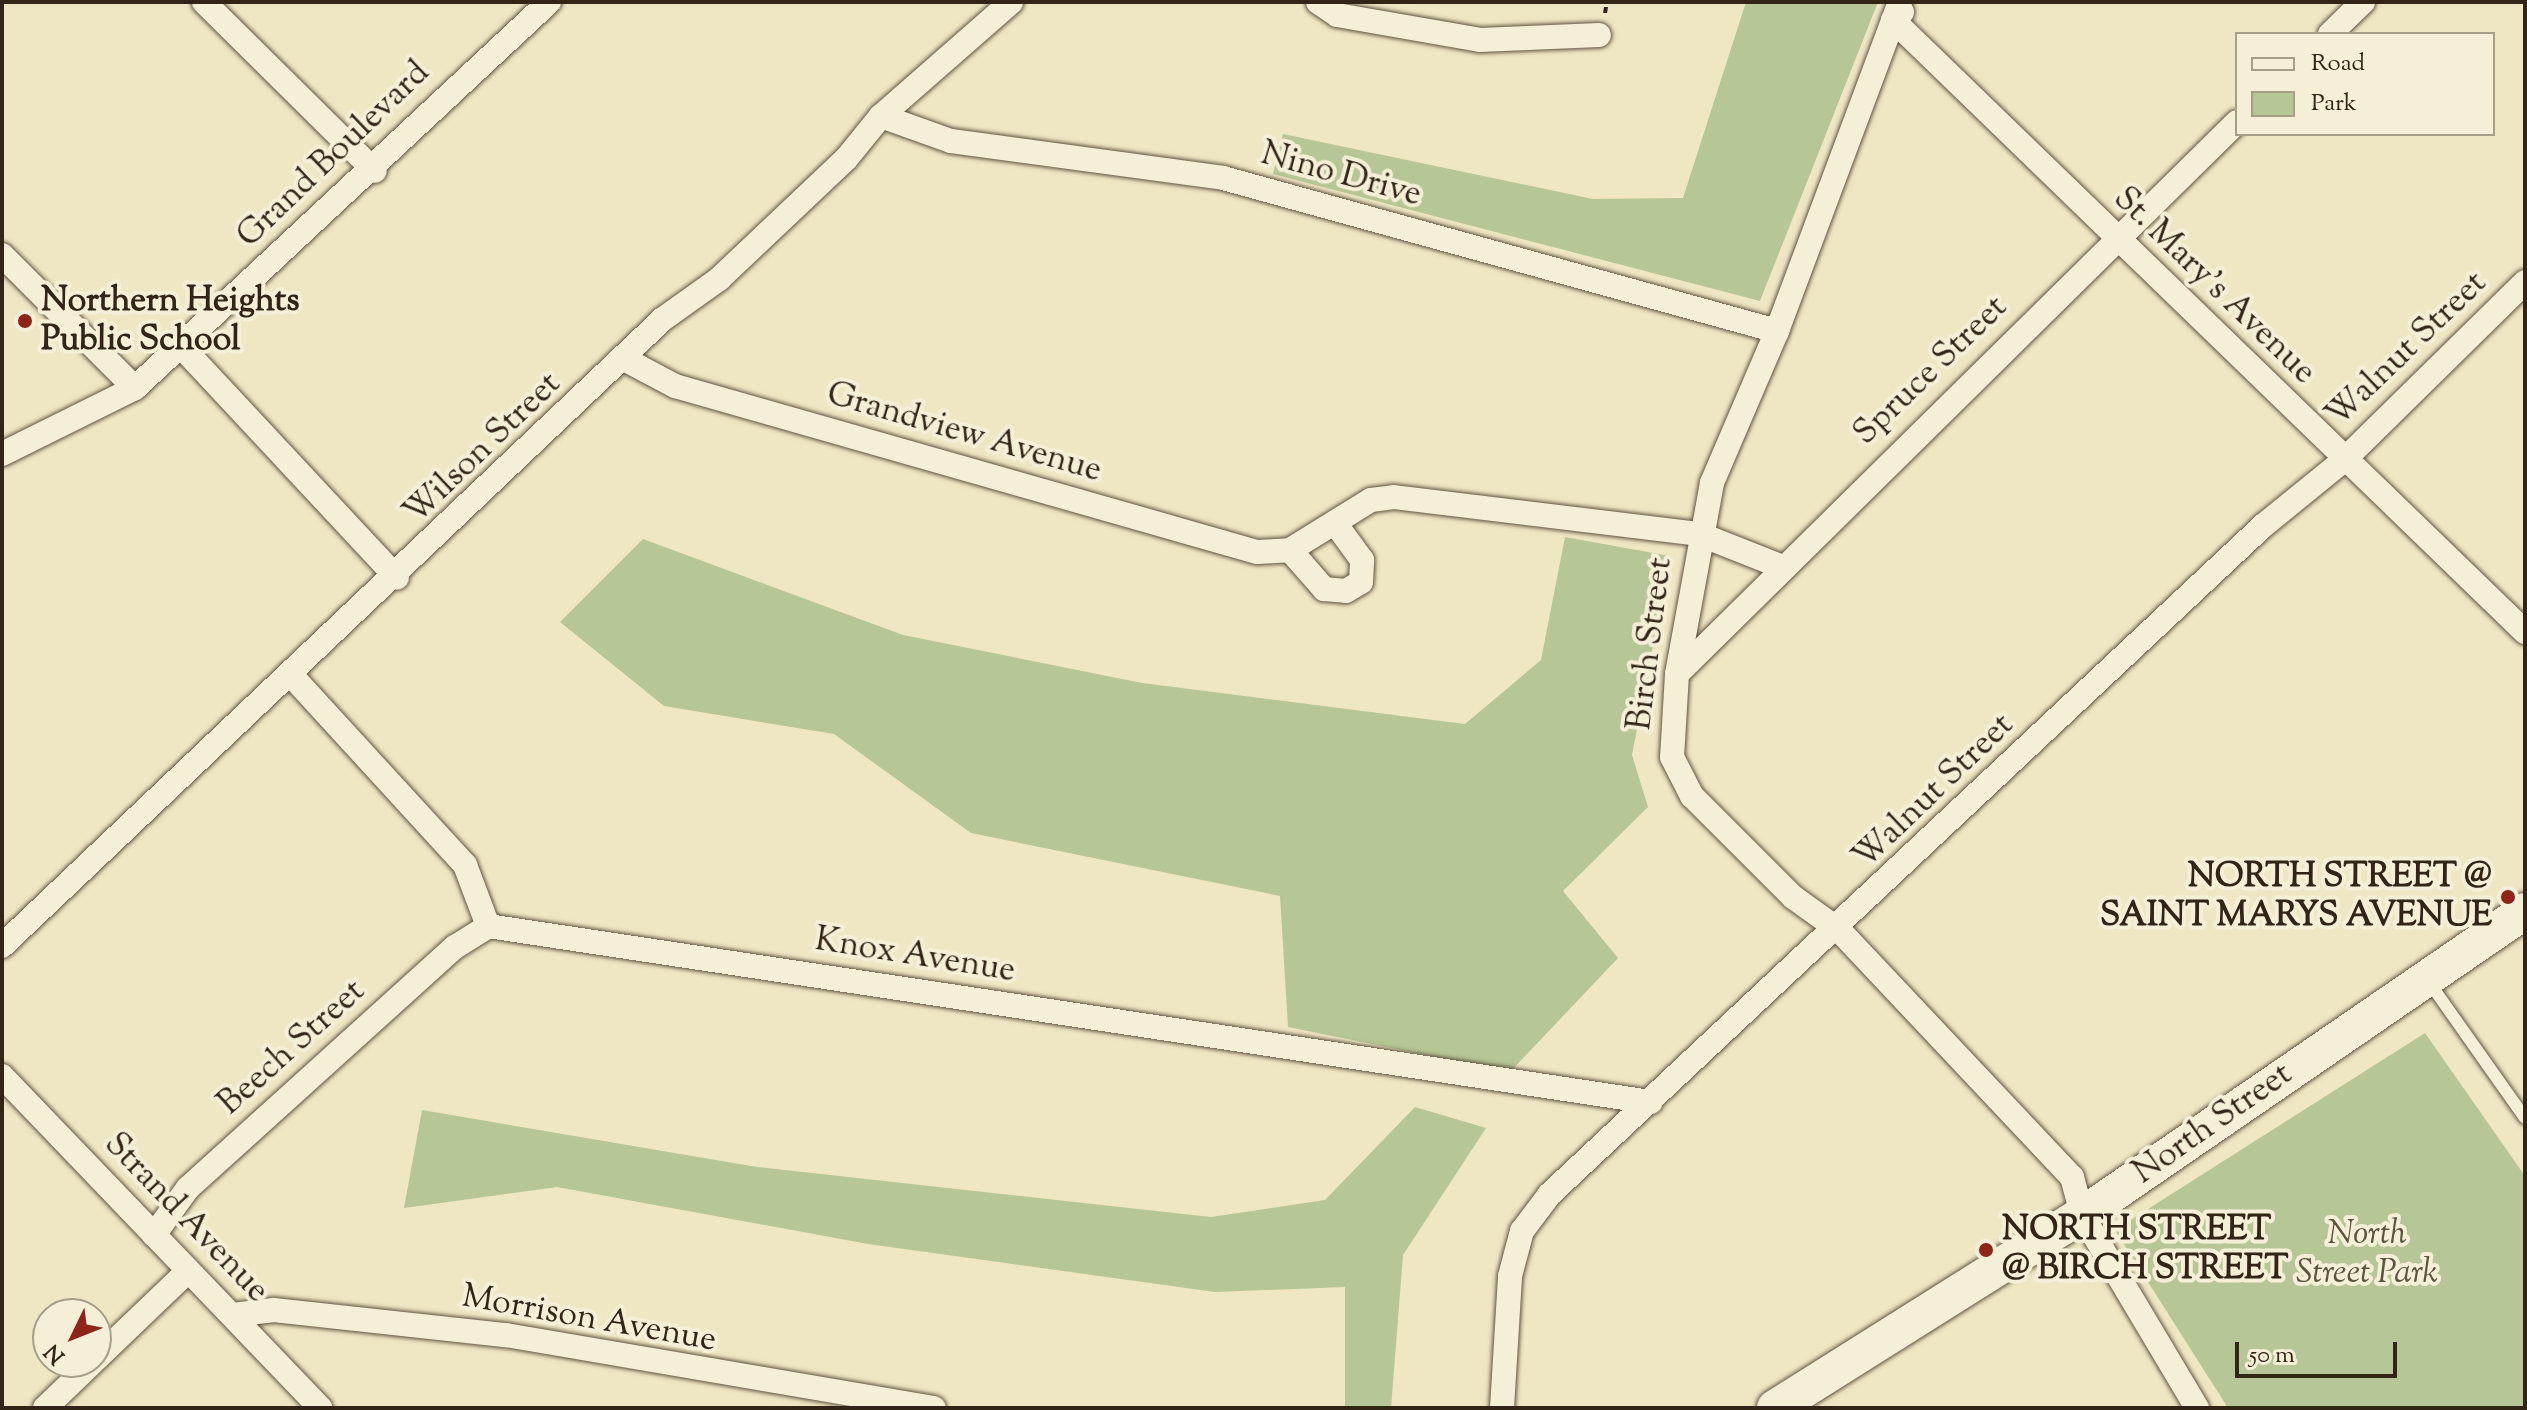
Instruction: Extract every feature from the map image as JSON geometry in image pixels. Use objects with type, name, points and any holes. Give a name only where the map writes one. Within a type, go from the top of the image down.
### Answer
[{"type":"main road","name":"North Street","points":[[1775,1408],[2082,1215],[2425,976],[2525,911]]},
{"type":"street","points":[[204,2],[375,171]]},
{"type":"street","name":"Grand Boulevard","points":[[2,454],[135,388],[375,171],[469,71],[549,2]]},
{"type":"street","name":"Wilson Street","points":[[2,946],[626,360],[846,159],[881,116],[1011,2]]},
{"type":"street","points":[[1318,2],[1337,15],[1480,40],[1599,35]]},
{"type":"street","points":[[1896,11],[1913,2]]},
{"type":"street","points":[[2332,32],[2363,2]]},
{"type":"street","name":"St. Mary's Avenue","points":[[1896,11],[2116,237],[2525,632]]},
{"type":"street","name":"Birch Street","points":[[1896,11],[1777,331],[1712,483],[1699,534],[1677,674],[1672,757],[1692,796],[1793,897],[1839,930],[2072,1177],[2082,1215],[2197,1408]]},
{"type":"street","name":"Nino Drive","points":[[881,116],[951,141],[1223,178],[1777,331]]},
{"type":"street","name":"Spruce Street","points":[[1677,674],[1780,566],[2235,124]]},
{"type":"street","points":[[2,255],[135,388]]},
{"type":"street","name":"Walnut Street","points":[[1502,1408],[1510,1276],[1522,1231],[1550,1194],[1839,930],[2264,525],[2344,460],[2525,282]]},
{"type":"street","points":[[180,345],[397,578]]},
{"type":"street","name":"Grandview Avenue","points":[[626,360],[690,391],[1257,552],[1290,550]]},
{"type":"street","points":[[1335,523],[1362,560],[1361,582],[1346,591],[1324,589],[1290,550],[1371,500],[1394,497],[1699,534],[1780,566]]},
{"type":"street","points":[[291,675],[465,865],[488,926]]},
{"type":"street","name":"Knox Avenue","points":[[488,926],[1651,1102]]},
{"type":"street","name":"Beech Street","points":[[154,1235],[188,1188],[455,947],[488,926]]},
{"type":"street","name":"Strand Avenue","points":[[2,1076],[320,1408]]},
{"type":"street","points":[[112,1345],[187,1272]]},
{"type":"street","name":"Morrison Avenue","points":[[233,1315],[274,1310],[506,1335],[923,1407]]},
{"type":"street","points":[[45,1408],[77,1378]]},
{"type":"lane","points":[[2425,976],[2525,1118]]},
{"type":"green space","points":[[1746,2],[1878,2],[1760,301],[1273,174],[1283,134],[1593,199],[1683,198]]},
{"type":"green space","points":[[1565,537],[1670,556],[1632,755],[1648,807],[1563,891],[1618,958],[1510,1072],[1288,1027],[1280,896],[971,833],[834,734],[664,706],[560,622],[643,539],[903,635],[1142,683],[1465,724],[1541,660]]},
{"type":"green space","name":"North Street Park","points":[[2425,1033],[2525,1176],[2525,1408],[2228,1408],[2115,1230]]},
{"type":"green space","points":[[1415,1107],[1486,1128],[1403,1255],[1391,1408],[1345,1408],[1345,1287],[1215,1292],[868,1244],[557,1187],[404,1208],[422,1110],[757,1167],[1211,1217],[1325,1200]]},
{"type":"place","name":"Northern Heights Public School","points":[[25,321]]},
{"type":"place","name":"NORTH STREET @ SAINT MARYS AVENUE","points":[[2508,897]]},
{"type":"place","name":"NORTH STREET @ BIRCH STREET","points":[[1986,1250]]}]
